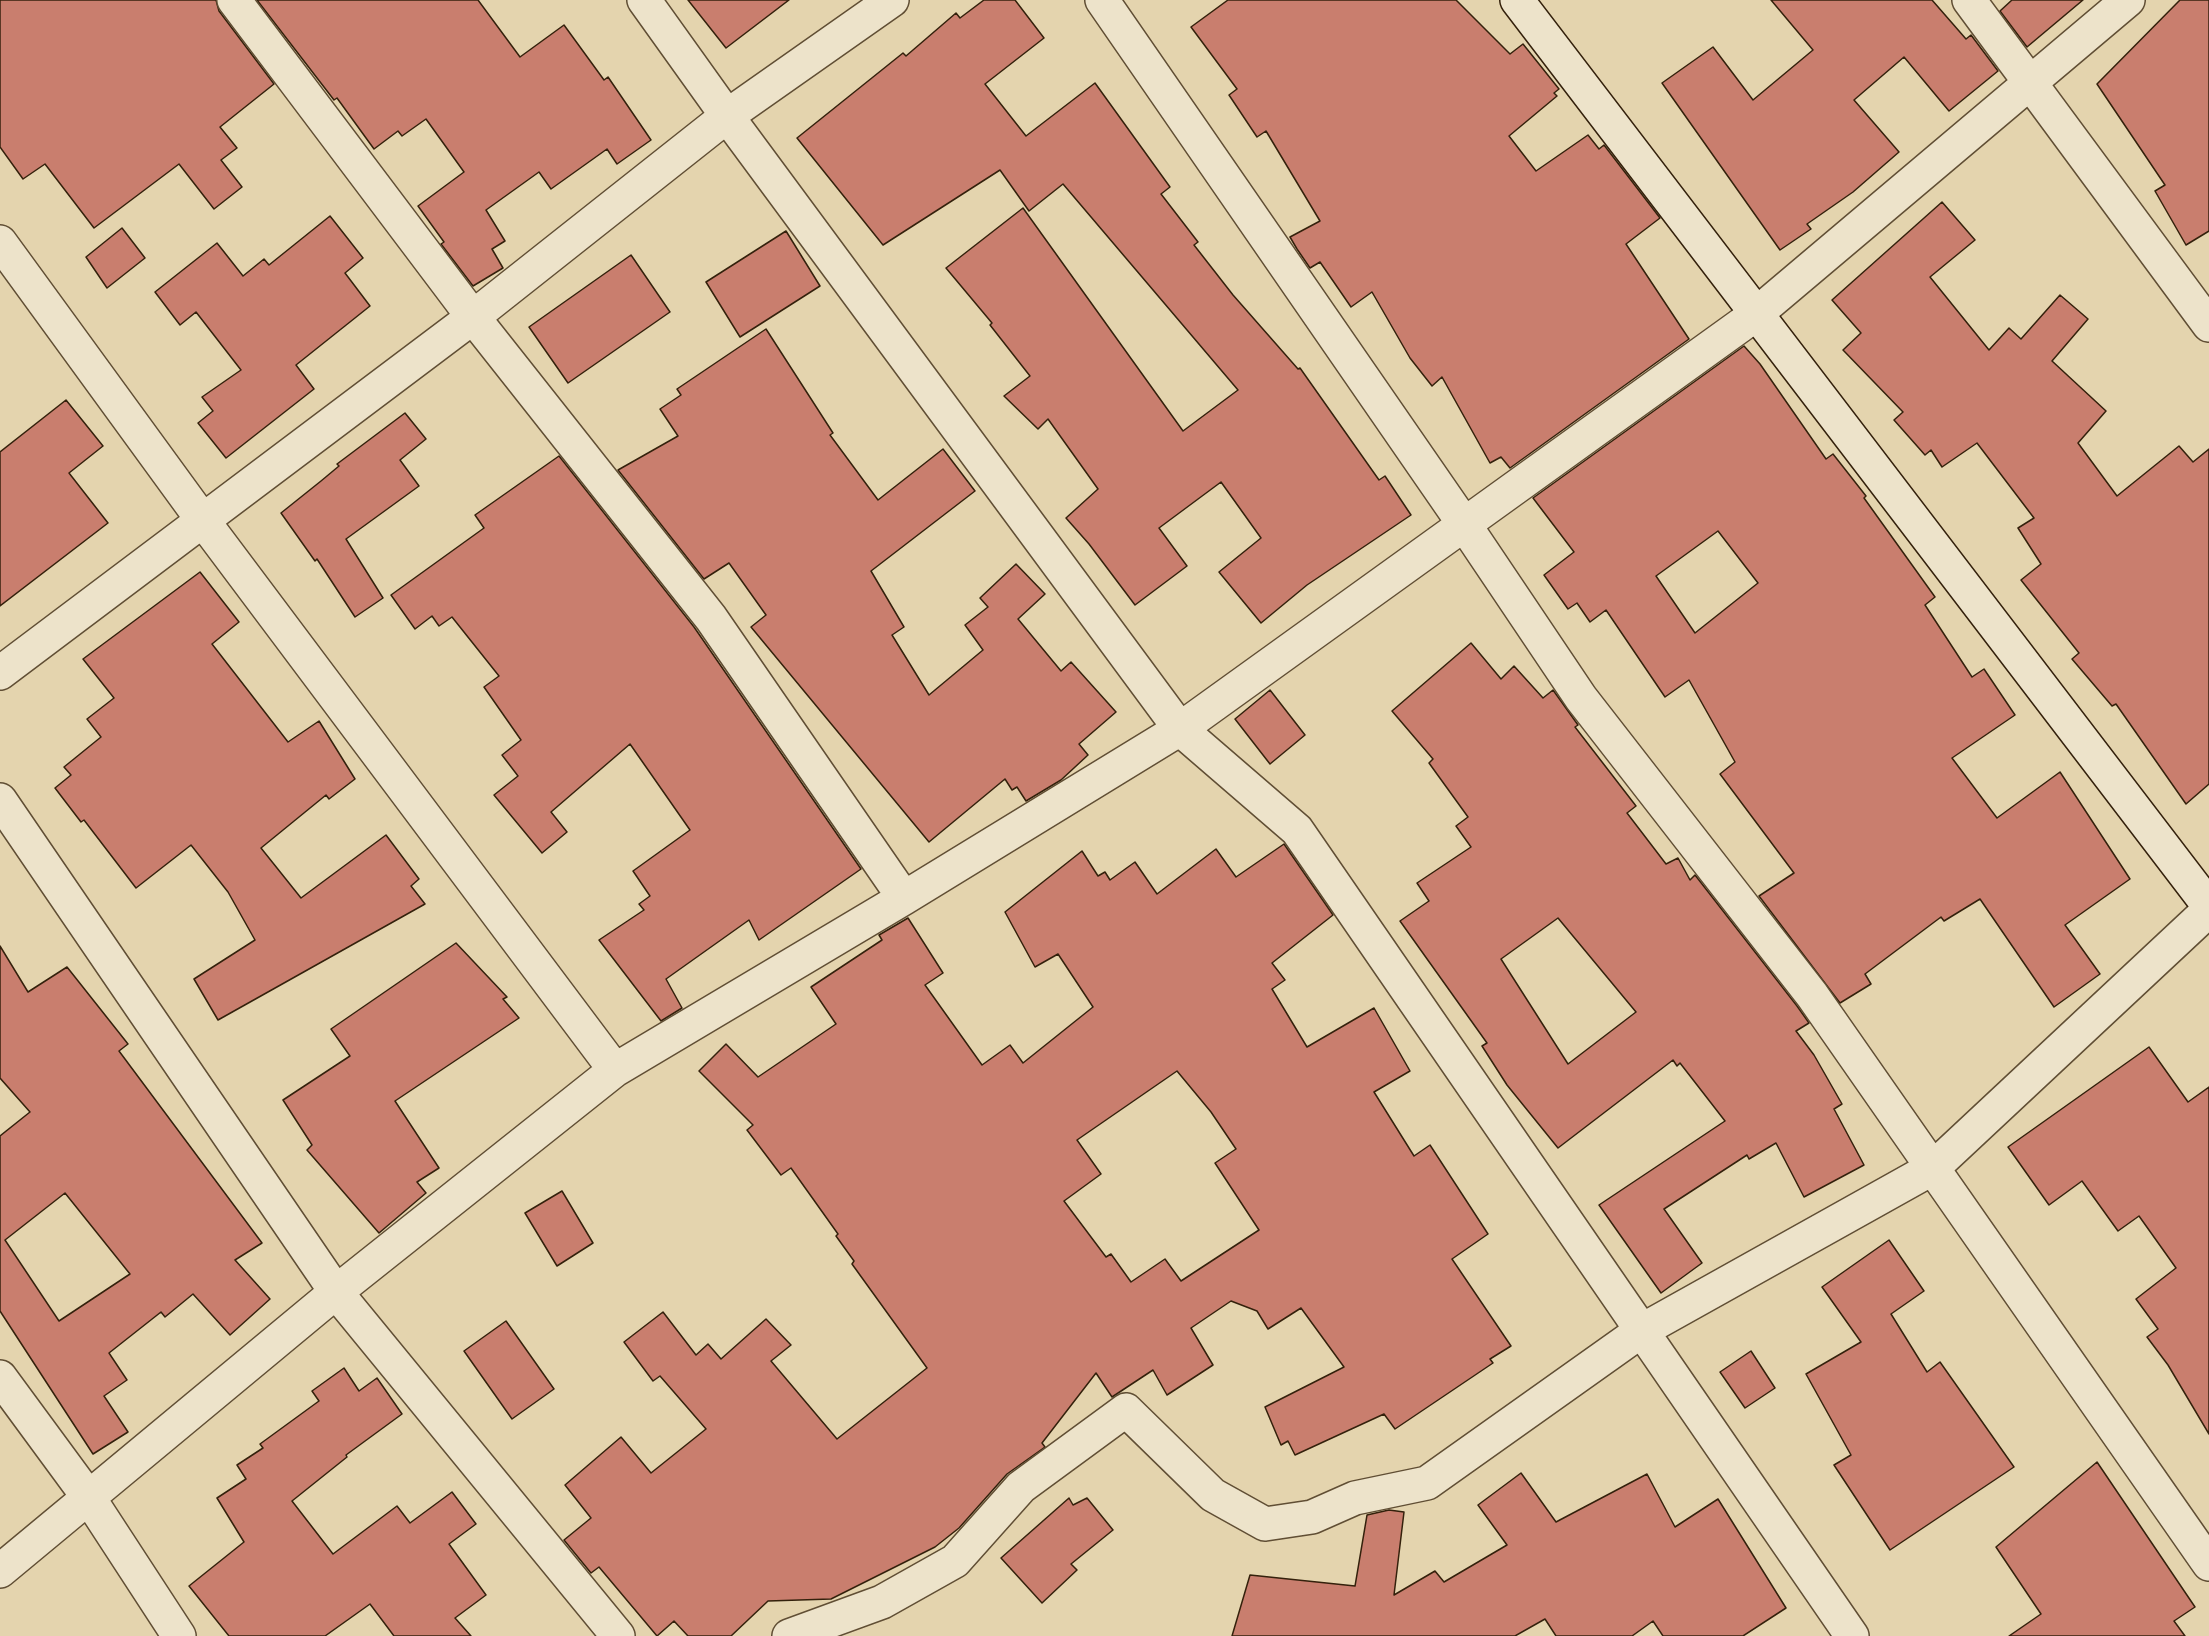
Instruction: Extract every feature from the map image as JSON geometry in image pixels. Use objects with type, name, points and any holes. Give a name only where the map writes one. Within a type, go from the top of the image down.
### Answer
[{"type":"street","points":[[234,0],[472,317],[711,618],[904,898]]},
{"type":"street","points":[[644,0],[727,116],[1180,729],[1297,830],[1852,1636]]},
{"type":"street","points":[[0,673],[204,522],[472,317],[727,116],[892,0]]},
{"type":"street","points":[[1101,0],[1464,524],[1581,698],[1812,995],[2209,1564]]},
{"type":"street","points":[[789,1636],[882,1602],[956,1561],[1021,1487],[1126,1410],[1213,1495],[1265,1524],[1312,1517],[1355,1498],[1427,1483],[1641,1331],[1933,1168],[2209,908],[1517,0]]},
{"type":"street","points":[[1969,0],[2209,325]]},
{"type":"street","points":[[0,1571],[336,1292],[615,1070],[904,898],[1180,729],[1755,315],[2128,0]]},
{"type":"street","points":[[0,242],[204,522],[615,1070]]},
{"type":"street","points":[[0,800],[336,1292],[618,1636]]},
{"type":"street","points":[[0,1377],[89,1498],[179,1636]]},
{"type":"building","points":[[0,0],[216,0],[219,11],[274,84],[220,127],[237,148],[221,160],[242,187],[214,209],[179,164],[94,228],[45,164],[23,179],[0,147]]},
{"type":"building","points":[[257,0],[478,0],[520,57],[564,25],[604,80],[608,77],[651,140],[617,164],[607,149],[551,189],[539,172],[486,210],[505,241],[492,249],[503,268],[473,286],[441,244],[444,242],[418,206],[464,172],[426,119],[402,136],[398,131],[374,149],[337,98],[334,100]]},
{"type":"building","points":[[688,0],[789,0],[726,48]]},
{"type":"building","points":[[984,0],[1015,0],[1044,38],[985,84],[1026,136],[1095,83],[1170,187],[1161,194],[1198,242],[1194,245],[1233,295],[1298,369],[1300,368],[1379,480],[1385,476],[1411,515],[1307,585],[1261,623],[1219,572],[1261,538],[1221,482],[1159,528],[1187,566],[1135,605],[1089,544],[1066,518],[1098,489],[1048,419],[1038,429],[1004,396],[1030,376],[990,325],[992,323],[946,268],[1023,208],[1183,431],[1238,390],[1063,184],[1029,211],[1000,170],[883,245],[797,138],[903,53],[906,56],[956,13],[960,18]]},
{"type":"building","points":[[1228,0],[1456,0],[1510,54],[1523,44],[1559,89],[1554,93],[1557,96],[1509,136],[1536,171],[1588,135],[1599,149],[1604,145],[1660,218],[1626,244],[1689,339],[1510,468],[1501,457],[1490,463],[1442,377],[1432,386],[1410,358],[1372,292],[1351,307],[1320,262],[1310,268],[1290,237],[1320,221],[1266,131],[1257,137],[1229,95],[1237,89],[1191,27]]},
{"type":"building","points":[[1771,0],[1932,0],[1966,39],[1971,35],[1998,71],[1949,111],[1904,57],[1854,100],[1899,152],[1853,192],[1807,224],[1811,229],[1780,250],[1662,83],[1713,47],[1753,100],[1813,50]]},
{"type":"building","points":[[2012,0],[2083,0],[2027,47],[2000,11]]},
{"type":"building","points":[[2180,0],[2209,0],[2209,231],[2186,245],[2155,191],[2165,185],[2097,84]]},
{"type":"building","points":[[1942,202],[1975,240],[1930,277],[1989,350],[2009,328],[2021,339],[2060,295],[2088,319],[2052,361],[2106,411],[2078,443],[2117,496],[2179,446],[2193,462],[2209,449],[2209,784],[2186,804],[2116,704],[2112,706],[2072,659],[2079,653],[2021,580],[2041,564],[2018,528],[2034,518],[1977,443],[1942,467],[1931,450],[1925,455],[1894,420],[1903,412],[1843,350],[1861,333],[1832,300]]},
{"type":"building","points":[[330,216],[363,258],[345,273],[370,306],[296,365],[314,389],[226,458],[198,423],[213,411],[202,397],[241,370],[196,312],[180,325],[155,292],[217,243],[243,276],[264,259],[269,265]]},
{"type":"building","points":[[122,228],[145,258],[107,288],[86,257]]},
{"type":"building","points":[[786,231],[820,286],[740,337],[706,282]]},
{"type":"building","points":[[631,255],[670,312],[568,383],[529,327]]},
{"type":"building","points":[[766,329],[833,433],[830,435],[878,500],[943,449],[975,491],[871,571],[904,627],[892,635],[929,695],[983,650],[965,625],[988,607],[980,598],[1016,564],[1045,594],[1018,619],[1061,671],[1071,662],[1116,712],[1079,744],[1088,755],[1061,780],[1026,801],[1017,787],[1012,790],[1005,779],[929,842],[751,627],[766,615],[729,563],[704,579],[618,470],[678,436],[660,409],[681,395],[677,389]]},
{"type":"building","points":[[1744,346],[1760,364],[1826,459],[1833,454],[1866,496],[1864,498],[1935,597],[1925,605],[1972,677],[1984,669],[2015,715],[1952,758],[1997,818],[2060,772],[2130,879],[2065,925],[2100,974],[2054,1007],[1980,899],[1944,921],[1941,917],[1865,974],[1871,984],[1840,1003],[1759,896],[1794,873],[1720,774],[1735,762],[1689,680],[1665,697],[1606,610],[1590,622],[1577,603],[1568,609],[1544,575],[1574,552],[1533,498]],"holes":[[[1718,531],[1758,583],[1695,633],[1656,576]]]},
{"type":"building","points":[[66,400],[103,446],[69,473],[108,523],[0,606],[0,452]]},
{"type":"building","points":[[405,413],[426,439],[400,460],[419,486],[346,539],[383,598],[355,617],[317,559],[315,561],[281,513],[339,466],[337,464]]},
{"type":"building","points":[[559,456],[694,627],[861,869],[759,940],[749,920],[666,979],[682,1008],[661,1021],[599,940],[644,910],[639,904],[650,896],[633,871],[690,830],[630,744],[551,812],[567,832],[542,853],[494,795],[518,776],[502,755],[521,740],[484,687],[499,676],[452,617],[439,626],[432,616],[415,629],[391,595],[484,528],[475,515]]},
{"type":"building","points":[[200,572],[239,622],[212,644],[288,742],[319,721],[355,779],[329,799],[326,795],[261,848],[301,898],[386,835],[419,879],[411,886],[425,904],[218,1020],[194,979],[255,940],[228,892],[191,845],[136,888],[84,820],[81,822],[55,788],[71,775],[64,767],[101,737],[87,719],[114,698],[83,659]]},
{"type":"building","points":[[1471,643],[1501,679],[1514,666],[1543,698],[1553,690],[1578,725],[1575,727],[1636,806],[1627,813],[1666,864],[1678,858],[1690,880],[1695,875],[1809,1023],[1796,1031],[1814,1055],[1842,1104],[1834,1109],[1864,1165],[1804,1197],[1776,1143],[1749,1159],[1747,1155],[1664,1209],[1702,1263],[1661,1293],[1599,1205],[1725,1121],[1680,1063],[1677,1066],[1673,1060],[1558,1148],[1507,1085],[1482,1046],[1487,1043],[1400,921],[1429,901],[1417,883],[1471,847],[1456,826],[1468,817],[1429,763],[1433,759],[1392,711]],"holes":[[[1558,918],[1636,1012],[1568,1064],[1501,959]]]},
{"type":"building","points":[[1270,690],[1305,735],[1270,764],[1235,719]]},
{"type":"building","points":[[1284,844],[1333,915],[1272,963],[1285,980],[1272,989],[1307,1047],[1374,1008],[1410,1071],[1374,1092],[1414,1156],[1430,1145],[1488,1234],[1452,1259],[1511,1346],[1490,1359],[1493,1363],[1395,1429],[1384,1414],[1295,1455],[1288,1441],[1281,1445],[1265,1407],[1344,1367],[1301,1308],[1268,1329],[1257,1311],[1231,1301],[1191,1328],[1213,1365],[1167,1395],[1153,1370],[1112,1397],[1096,1373],[1042,1443],[1045,1447],[1007,1474],[959,1528],[935,1547],[831,1599],[768,1601],[731,1636],[688,1636],[674,1621],[657,1636],[599,1567],[591,1573],[564,1540],[591,1518],[565,1485],[621,1437],[651,1473],[706,1429],[660,1376],[653,1381],[624,1342],[663,1312],[696,1355],[708,1344],[721,1359],[766,1319],[791,1345],[771,1361],[837,1439],[927,1368],[852,1264],[854,1261],[836,1236],[838,1234],[791,1168],[781,1175],[747,1130],[753,1125],[699,1071],[726,1044],[758,1077],[836,1024],[811,987],[882,940],[879,935],[908,918],[943,973],[925,985],[982,1065],[1010,1045],[1023,1063],[1093,1007],[1058,954],[1035,967],[1005,912],[1082,851],[1098,876],[1105,872],[1110,880],[1135,862],[1157,894],[1216,849],[1236,877]],"holes":[[[1177,1071],[1211,1112],[1236,1149],[1215,1163],[1259,1230],[1181,1281],[1165,1259],[1131,1282],[1111,1254],[1106,1257],[1064,1201],[1101,1174],[1077,1140]]]},
{"type":"building","points":[[456,943],[507,997],[503,999],[519,1018],[395,1101],[439,1168],[417,1182],[426,1193],[379,1233],[307,1150],[312,1145],[283,1100],[350,1056],[331,1029]]},
{"type":"building","points":[[0,946],[28,992],[67,967],[128,1044],[119,1051],[262,1243],[235,1260],[270,1299],[230,1335],[193,1294],[165,1317],[161,1312],[109,1353],[127,1380],[104,1396],[128,1432],[93,1454],[0,1311],[0,1136],[30,1112],[0,1078]],"holes":[[[65,1193],[130,1274],[59,1321],[5,1240]]]},
{"type":"building","points":[[2149,1047],[2188,1102],[2209,1087],[2209,1434],[2168,1365],[2147,1337],[2158,1329],[2136,1299],[2176,1268],[2139,1216],[2118,1231],[2082,1181],[2049,1205],[2008,1147]]},
{"type":"building","points":[[562,1191],[593,1243],[557,1266],[525,1213]]},
{"type":"building","points":[[1889,1240],[1924,1291],[1891,1314],[1927,1372],[1940,1362],[2014,1467],[1890,1550],[1834,1465],[1851,1455],[1806,1374],[1861,1342],[1822,1287]]},
{"type":"building","points":[[506,1321],[554,1389],[512,1419],[464,1351]]},
{"type":"building","points":[[1751,1351],[1775,1388],[1745,1408],[1720,1372]]},
{"type":"building","points":[[344,1368],[359,1391],[377,1378],[402,1414],[346,1455],[347,1457],[292,1501],[333,1554],[397,1506],[410,1523],[452,1492],[476,1524],[449,1544],[486,1595],[455,1618],[471,1636],[394,1636],[370,1604],[325,1636],[229,1636],[189,1586],[244,1542],[217,1498],[246,1479],[237,1465],[263,1448],[260,1444],[319,1401],[312,1391]]},
{"type":"building","points":[[2097,1462],[2195,1607],[2174,1621],[2185,1636],[2009,1636],[2041,1614],[1996,1547]]},
{"type":"building","points":[[1521,1473],[1556,1522],[1647,1474],[1675,1527],[1718,1499],[1786,1608],[1743,1636],[1663,1636],[1653,1621],[1632,1636],[1556,1636],[1545,1619],[1515,1636],[1232,1636],[1250,1575],[1355,1586],[1367,1515],[1389,1510],[1404,1512],[1394,1595],[1435,1571],[1444,1582],[1507,1545],[1478,1505]]},
{"type":"building","points":[[1069,1498],[1073,1505],[1087,1498],[1113,1530],[1071,1564],[1077,1570],[1042,1603],[1001,1558]]}]
